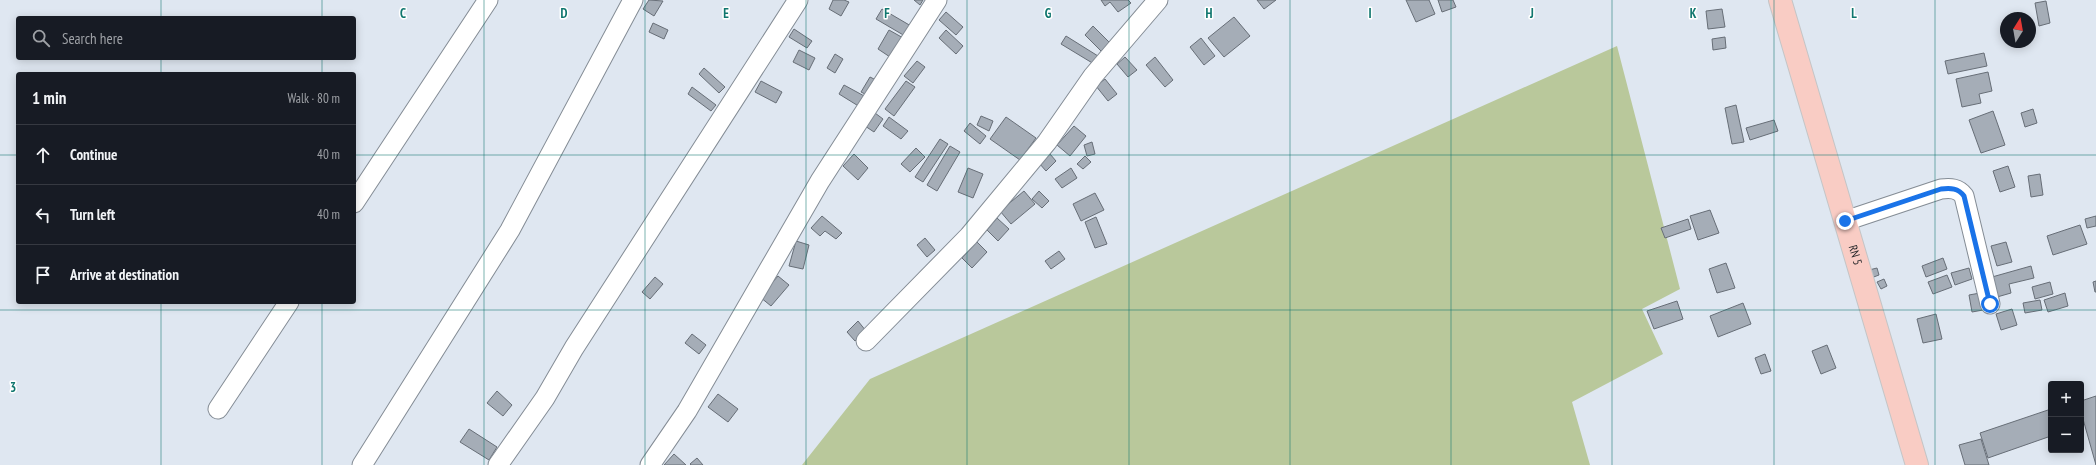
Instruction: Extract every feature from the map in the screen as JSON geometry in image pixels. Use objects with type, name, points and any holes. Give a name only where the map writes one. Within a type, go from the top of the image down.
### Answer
[{"type":"main road","name":"RN 5","points":[[1780,0],[1917,465]]},
{"type":"street","points":[[356,200],[488,0]]},
{"type":"street","points":[[362,465],[510,230],[633,0]]},
{"type":"street","points":[[498,465],[545,398],[574,348],[798,0]]},
{"type":"street","points":[[650,465],[687,411],[820,181],[938,0]]},
{"type":"street","points":[[866,341],[969,236],[1047,142],[1093,76],[1158,0]]},
{"type":"street","points":[[1845,221],[1941,189],[1952,188],[1960,190],[1964,196],[1990,304]]},
{"type":"street","points":[[218,409],[288,304]]},
{"type":"green space","points":[[1617,46],[1680,289],[1642,309],[1663,354],[1572,402],[1590,465],[802,465],[870,379]]},
{"type":"building","points":[[649,0],[663,1],[654,16],[643,9]]},
{"type":"building","points":[[833,0],[844,0],[849,2],[841,16],[829,9]]},
{"type":"building","points":[[914,0],[923,0],[920,5]]},
{"type":"building","points":[[1101,0],[1128,0],[1131,3],[1118,12],[1110,2],[1105,6]]},
{"type":"building","points":[[1257,0],[1276,0],[1264,9]]},
{"type":"building","points":[[1406,0],[1429,0],[1435,14],[1416,22]]},
{"type":"building","points":[[1438,0],[1453,0],[1456,7],[1442,12]]},
{"type":"building","points":[[2046,1],[2050,23],[2039,26],[2035,3]]},
{"type":"building","points":[[882,9],[911,26],[905,36],[876,19]]},
{"type":"building","points":[[1722,9],[1725,27],[1708,29],[1706,11]]},
{"type":"building","points":[[946,12],[963,27],[956,35],[939,20]]},
{"type":"building","points":[[1234,17],[1250,36],[1224,57],[1208,38]]},
{"type":"building","points":[[653,23],[668,30],[664,39],[649,32]]},
{"type":"building","points":[[1093,26],[1110,43],[1102,52],[1085,35]]},
{"type":"building","points":[[794,29],[812,41],[807,48],[789,37]]},
{"type":"building","points":[[889,30],[905,39],[893,59],[878,49]]},
{"type":"building","points":[[946,30],[963,46],[956,54],[939,38]]},
{"type":"building","points":[[1066,36],[1098,56],[1094,64],[1061,44]]},
{"type":"building","points":[[1725,37],[1726,48],[1713,50],[1712,39]]},
{"type":"building","points":[[1201,38],[1215,56],[1204,65],[1190,47]]},
{"type":"building","points":[[799,50],[815,58],[809,70],[793,62]]},
{"type":"building","points":[[1984,53],[1987,66],[1948,74],[1945,61]]},
{"type":"building","points":[[835,54],[843,59],[835,73],[827,68]]},
{"type":"building","points":[[1125,57],[1137,70],[1128,77],[1117,64]]},
{"type":"building","points":[[1155,57],[1173,80],[1165,87],[1146,65]]},
{"type":"building","points":[[917,61],[925,67],[913,83],[904,76]]},
{"type":"building","points":[[704,68],[725,87],[719,93],[699,74]]},
{"type":"building","points":[[1988,72],[1992,91],[1979,94],[1981,103],[1962,107],[1956,79]]},
{"type":"building","points":[[870,77],[878,81],[869,96],[861,92]]},
{"type":"building","points":[[1105,79],[1117,94],[1108,101],[1096,86]]},
{"type":"building","points":[[761,81],[782,92],[776,103],[755,92]]},
{"type":"building","points":[[906,81],[915,87],[894,116],[885,109]]},
{"type":"building","points":[[844,85],[866,97],[860,107],[839,94]]},
{"type":"building","points":[[692,87],[716,105],[711,111],[688,94]]},
{"type":"building","points":[[1736,105],[1744,142],[1732,144],[1725,108]]},
{"type":"building","points":[[2033,109],[2037,123],[2025,127],[2021,113]]},
{"type":"building","points":[[1993,111],[2005,145],[1981,153],[1969,120]]},
{"type":"building","points":[[875,113],[883,119],[874,132],[865,126]]},
{"type":"building","points":[[981,116],[993,121],[989,131],[977,125]]},
{"type":"building","points":[[889,117],[908,131],[901,139],[883,126]]},
{"type":"building","points":[[1006,117],[1036,138],[1020,160],[990,139]]},
{"type":"building","points":[[1774,120],[1778,131],[1750,140],[1746,128]]},
{"type":"building","points":[[970,123],[986,136],[980,144],[964,131]]},
{"type":"building","points":[[1074,126],[1086,136],[1070,156],[1057,145]]},
{"type":"building","points":[[940,139],[948,144],[923,182],[915,177]]},
{"type":"building","points":[[1092,142],[1095,154],[1087,156],[1084,145]]},
{"type":"building","points":[[950,146],[960,152],[937,191],[927,185]]},
{"type":"building","points":[[916,148],[925,157],[910,172],[901,164]]},
{"type":"building","points":[[854,154],[868,168],[858,180],[843,166]]},
{"type":"building","points":[[1050,154],[1056,161],[1046,171],[1039,163]]},
{"type":"building","points":[[1085,156],[1091,162],[1083,169],[1077,164]]},
{"type":"building","points":[[2008,166],[2015,187],[2000,192],[1993,171]]},
{"type":"building","points":[[968,168],[983,174],[973,198],[958,192]]},
{"type":"building","points":[[1071,168],[1077,178],[1062,188],[1055,179]]},
{"type":"building","points":[[2040,174],[2043,195],[2031,197],[2028,176]]},
{"type":"building","points":[[1024,191],[1035,204],[1011,224],[1000,211]]},
{"type":"building","points":[[1039,191],[1049,201],[1042,208],[1032,199]]},
{"type":"building","points":[[1095,193],[1104,210],[1081,221],[1073,204]]},
{"type":"building","points":[[1710,210],[1719,233],[1698,240],[1690,216]]},
{"type":"building","points":[[822,216],[842,233],[836,239],[825,231],[820,236],[811,228]]},
{"type":"building","points":[[2096,216],[2096,226],[2087,228],[2085,219]]},
{"type":"building","points":[[1096,217],[1107,244],[1095,248],[1085,222]]},
{"type":"building","points":[[997,218],[1009,229],[998,241],[987,230]]},
{"type":"building","points":[[1688,219],[1691,229],[1665,238],[1661,228]]},
{"type":"building","points":[[2080,225],[2087,244],[2053,255],[2047,236]]},
{"type":"building","points":[[925,238],[935,250],[927,257],[917,245]]},
{"type":"building","points":[[796,241],[809,245],[803,269],[789,266]]},
{"type":"building","points":[[977,242],[987,252],[972,268],[962,258]]},
{"type":"building","points":[[2006,242],[2012,262],[1997,266],[1991,246]]},
{"type":"building","points":[[1059,251],[1065,259],[1051,269],[1045,261]]},
{"type":"building","points":[[1943,258],[1947,269],[1926,277],[1922,266]]},
{"type":"building","points":[[1726,263],[1735,288],[1717,293],[1709,269]]},
{"type":"building","points":[[2031,266],[2034,278],[2009,284],[2011,293],[1997,297],[1992,277]]},
{"type":"building","points":[[1877,268],[1879,275],[1871,278],[1869,270]]},
{"type":"building","points":[[1969,268],[1972,279],[1955,285],[1951,273]]},
{"type":"building","points":[[1947,275],[1952,287],[1933,294],[1928,282]]},
{"type":"building","points":[[778,276],[789,285],[771,306],[760,297]]},
{"type":"building","points":[[655,277],[663,284],[650,299],[642,292]]},
{"type":"building","points":[[1884,279],[1887,286],[1881,289],[1877,282]]},
{"type":"building","points":[[2096,281],[2096,292],[2095,292],[2093,282]]},
{"type":"building","points":[[2050,282],[2053,294],[2035,299],[2032,287]]},
{"type":"building","points":[[1980,293],[1983,310],[1972,312],[1969,295]]},
{"type":"building","points":[[2065,293],[2068,306],[2048,312],[2044,300]]},
{"type":"building","points":[[2040,300],[2042,310],[2025,313],[2023,303]]},
{"type":"building","points":[[1677,301],[1683,319],[1654,329],[1647,311]]},
{"type":"building","points":[[1743,303],[1751,324],[1718,337],[1710,316]]},
{"type":"building","points":[[2012,309],[2017,325],[2001,330],[1996,314]]},
{"type":"building","points":[[1936,314],[1942,339],[1923,343],[1917,319]]},
{"type":"building","points":[[858,321],[866,331],[855,341],[847,332]]},
{"type":"building","points":[[692,334],[706,345],[699,354],[685,343]]},
{"type":"building","points":[[1827,345],[1836,368],[1821,374],[1812,351]]},
{"type":"building","points":[[1765,354],[1771,371],[1761,374],[1755,358]]},
{"type":"building","points":[[497,391],[512,405],[503,416],[487,403]]},
{"type":"building","points":[[718,394],[738,409],[728,422],[708,407]]},
{"type":"building","points":[[2096,396],[2096,465],[2084,423],[2084,400]]},
{"type":"building","points":[[2048,410],[2048,437],[1988,458],[1980,433]]},
{"type":"building","points":[[469,429],[497,447],[489,460],[460,442]]},
{"type":"building","points":[[1981,439],[1989,465],[1965,465],[1959,445]]},
{"type":"building","points":[[674,454],[686,465],[664,465]]},
{"type":"building","points":[[697,458],[703,465],[690,464]]},
{"type":"route","points":[[1845,221],[1941,189],[1952,188],[1960,190],[1964,196],[1990,304]]}]
